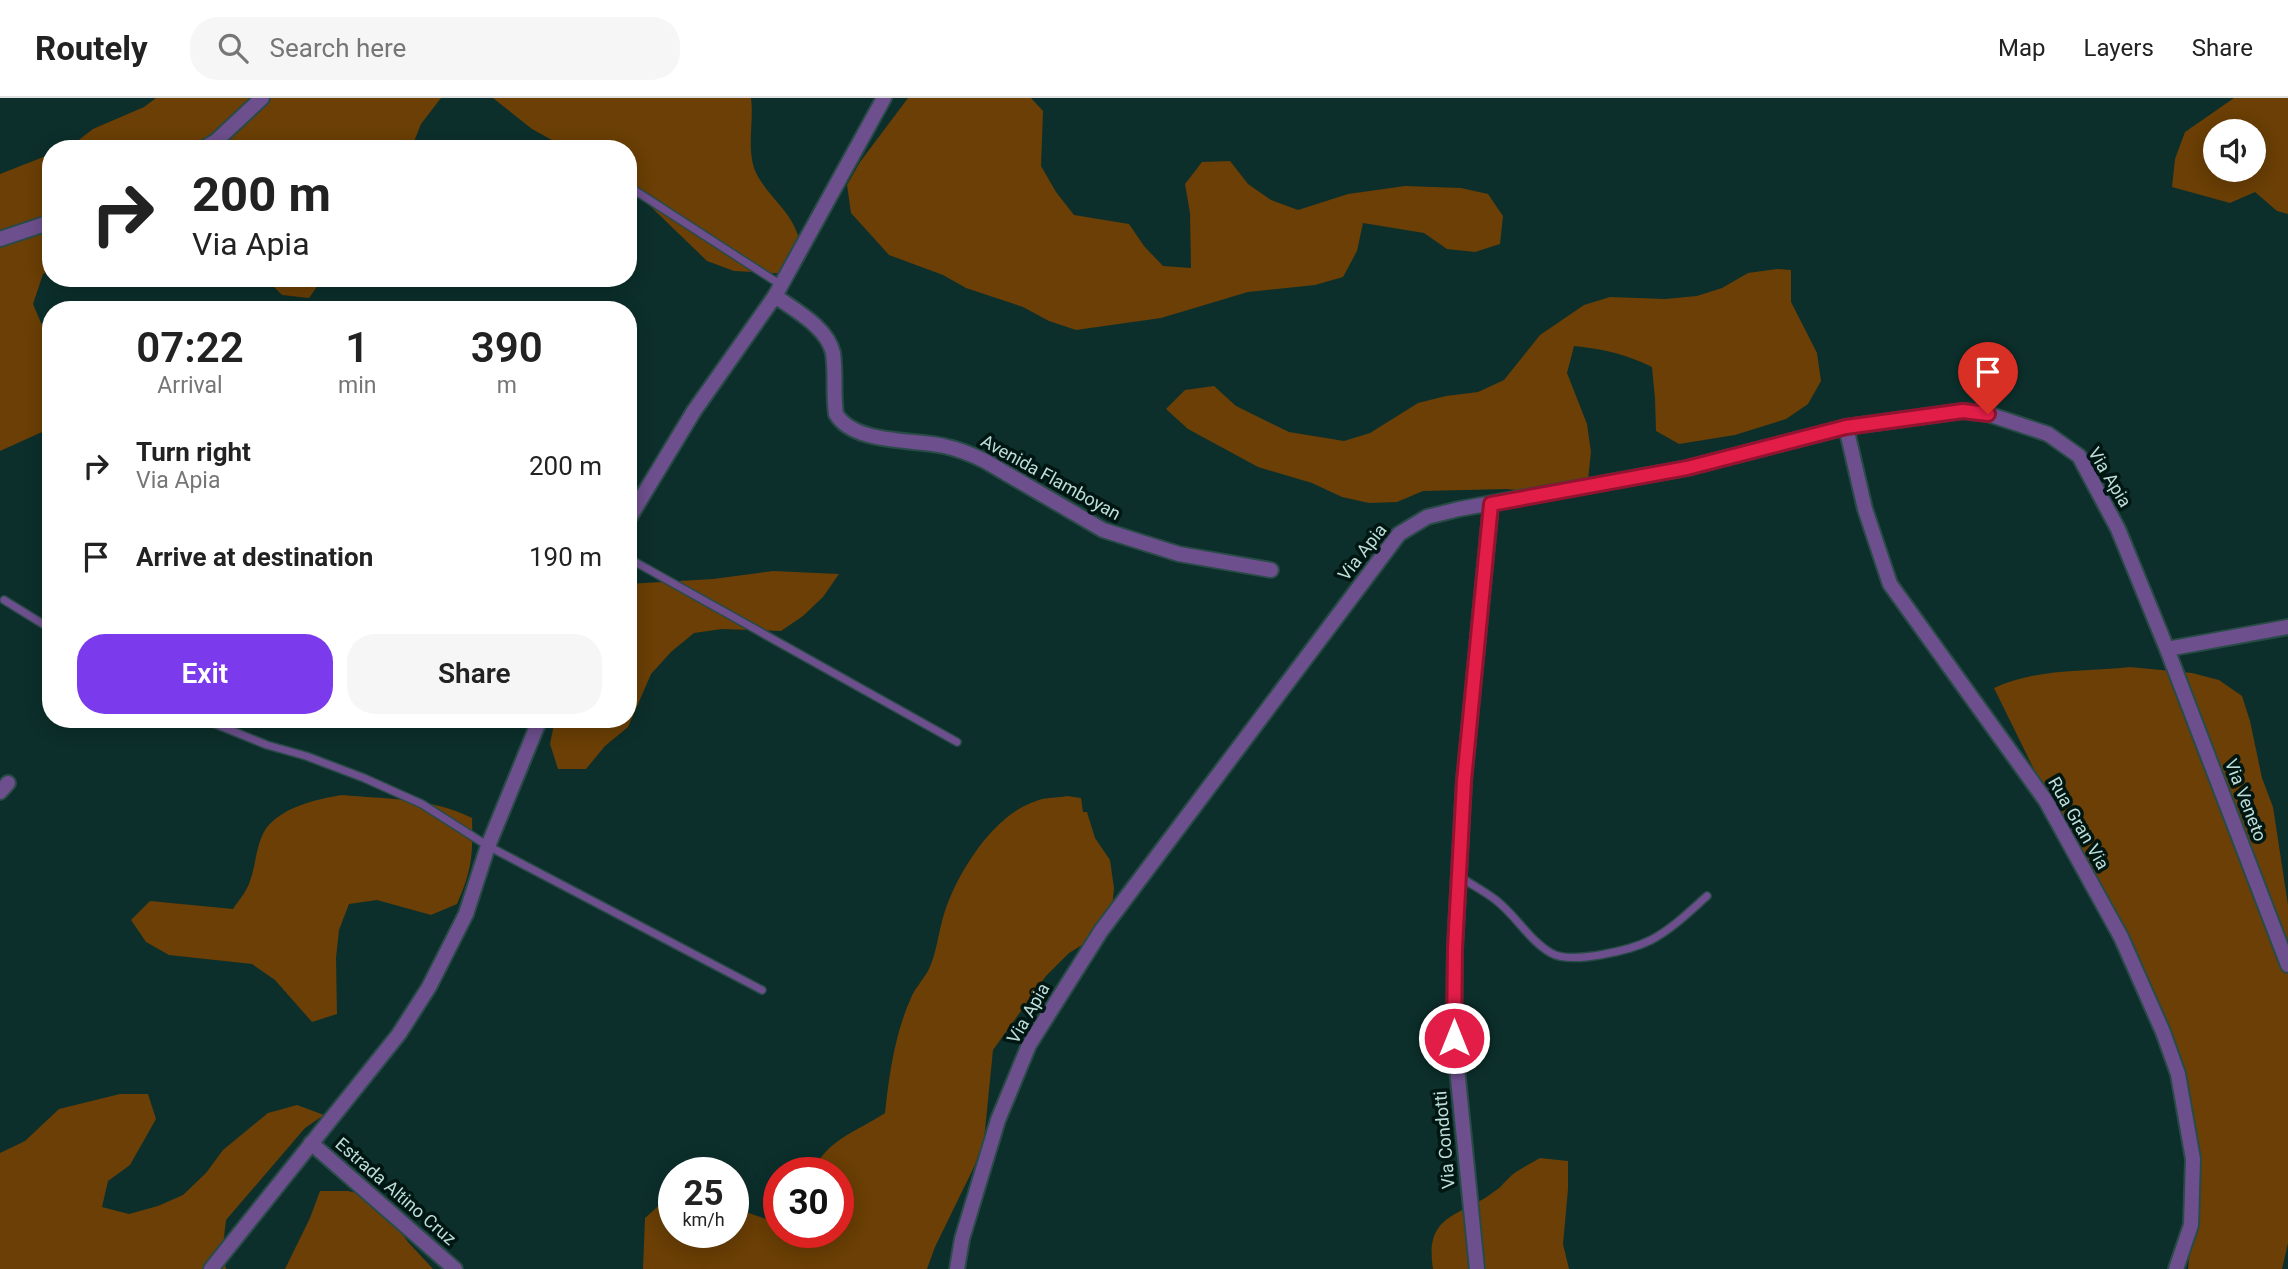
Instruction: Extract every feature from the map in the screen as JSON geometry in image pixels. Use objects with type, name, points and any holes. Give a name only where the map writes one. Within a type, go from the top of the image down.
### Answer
[{"type":"street","points":[[218,140],[262,98]]},
{"type":"street","points":[[637,505],[694,411],[778,290],[884,98]]},
{"type":"street","points":[[0,239],[42,225]]},
{"type":"street","name":"Avenida Flamboyan","points":[[778,290],[829,340],[833,354],[836,414],[842,423],[852,430],[872,436],[941,445],[964,451],[1103,530],[1138,543],[1179,554],[1271,570]]},
{"type":"street","name":"Via Apia","points":[[957,1269],[962,1239],[999,1120],[1029,1045],[1101,931],[1399,534],[1427,517],[1687,468],[1846,427],[1963,411],[1988,414],[2048,433],[2079,456],[2118,529],[2167,649]]},
{"type":"street","name":"Rua Gran Via","points":[[1846,427],[1865,509],[1890,584],[2046,801],[2121,937],[2163,1032],[2178,1074],[2193,1159],[2191,1225],[2176,1269]]},
{"type":"street","name":"Via Condotti","points":[[1477,1269],[1454,1038],[1455,948],[1464,781],[1491,504]]},
{"type":"street","points":[[2167,649],[2288,627]]},
{"type":"street","name":"Via Veneto","points":[[2167,649],[2288,965]]},
{"type":"street","points":[[211,1269],[399,1034],[429,987],[466,914],[488,846],[536,728]]},
{"type":"street","name":"Estrada Altino Cruz","points":[[311,1143],[455,1269]]},
{"type":"lane","points":[[637,192],[778,290]]},
{"type":"lane","points":[[637,563],[957,742]]},
{"type":"lane","points":[[4,600],[42,623]]},
{"type":"lane","points":[[228,728],[364,778],[422,804],[488,846],[762,990]]},
{"type":"lane","points":[[1459,877],[1496,900],[1542,947],[1554,955],[1570,959],[1602,954],[1650,941],[1673,926],[1707,896]]},
{"type":"shaded area","points":[[156,98],[441,98],[421,124],[415,140],[79,140],[93,129],[144,107]]},
{"type":"shaded area","points":[[493,98],[751,98],[751,151],[754,168],[792,222],[802,246],[793,274],[734,271],[707,261],[637,196],[637,140],[552,140],[532,129]]},
{"type":"shaded area","points":[[908,98],[1031,98],[1043,111],[1041,166],[1074,215],[1129,224],[1144,246],[1163,266],[1191,268],[1190,213],[1185,184],[1202,162],[1230,161],[1248,184],[1271,200],[1298,210],[1348,194],[1405,186],[1461,188],[1488,194],[1503,216],[1500,244],[1475,252],[1447,249],[1424,233],[1363,223],[1357,251],[1343,277],[1315,285],[1248,292],[1161,318],[1076,330],[889,255],[851,213],[847,185],[860,162]]},
{"type":"shaded area","points":[[2234,98],[2288,98],[2288,214],[2277,211],[2255,192],[2230,203],[2172,187],[2175,159],[2185,132],[2203,120],[2203,182],[2266,182],[2266,119],[2204,119]]},
{"type":"shaded area","points":[[42,158],[42,277],[33,304],[42,325],[42,432],[0,451],[0,174]]},
{"type":"shaded area","points":[[1791,270],[1791,302],[1817,353],[1821,381],[1808,404],[1786,419],[1735,435],[1679,444],[1656,431],[1652,367],[1614,353],[1574,346],[1567,373],[1587,424],[1591,452],[1588,480],[1565,495],[1507,489],[1423,491],[1397,502],[1369,503],[1342,497],[1312,483],[1258,467],[1188,429],[1166,409],[1185,390],[1214,386],[1236,406],[1289,432],[1344,441],[1370,433],[1418,403],[1478,392],[1504,380],[1540,335],[1584,305],[1610,297],[1665,299],[1697,296],[1722,288],[1748,273]]},
{"type":"shaded area","points":[[274,287],[317,287],[309,298],[282,295]]},
{"type":"shaded area","points":[[773,571],[839,574],[823,597],[803,616],[781,631],[722,629],[694,633],[671,652],[651,674],[637,706],[637,583],[713,579]]},
{"type":"shaded area","points":[[2130,667],[2192,673],[2219,680],[2242,696],[2262,778],[2273,807],[2288,905],[2288,1243],[2282,1269],[2188,1269],[2199,1162],[2176,1076],[2079,861],[1994,688],[2044,674]]},
{"type":"shaded area","points":[[553,728],[627,728],[605,746],[586,769],[558,769],[550,744]]},
{"type":"shaded area","points":[[342,795],[408,800],[457,811],[472,818],[472,843],[469,871],[457,904],[431,915],[377,900],[349,904],[339,930],[336,958],[337,1014],[312,1022],[275,980],[252,964],[169,955],[146,942],[131,920],[150,901],[233,909],[249,885],[260,842],[272,822],[300,805]]},
{"type":"shaded area","points":[[1067,796],[1081,798],[1083,812],[1087,812],[1095,838],[1110,860],[1114,888],[1111,920],[1092,939],[1069,953],[1046,976],[993,1050],[984,1140],[927,1269],[643,1269],[645,1218],[658,1206],[658,1248],[749,1248],[749,1213],[763,1218],[763,1248],[854,1248],[854,1157],[822,1157],[835,1143],[885,1113],[891,1069],[905,1011],[931,964],[944,914],[958,881],[991,832],[1020,808],[1043,799]]},
{"type":"shaded area","points":[[120,1094],[148,1094],[156,1119],[130,1165],[108,1181],[102,1207],[129,1214],[183,1195],[206,1173],[223,1150],[268,1113],[297,1105],[324,1115],[305,1128],[226,1220],[222,1255],[226,1269],[0,1269],[0,1153],[25,1141],[59,1109]]},
{"type":"shaded area","points":[[1540,1158],[1568,1161],[1563,1244],[1569,1269],[1433,1269],[1434,1236],[1440,1226],[1448,1218],[1495,1191],[1513,1174]]},
{"type":"shaded area","points":[[320,1191],[348,1191],[375,1197],[408,1242],[433,1269],[285,1269]]},
{"type":"route","points":[[1454,1038],[1455,948],[1464,781],[1491,504],[1687,468],[1846,427],[1963,411],[1988,414]]}]
